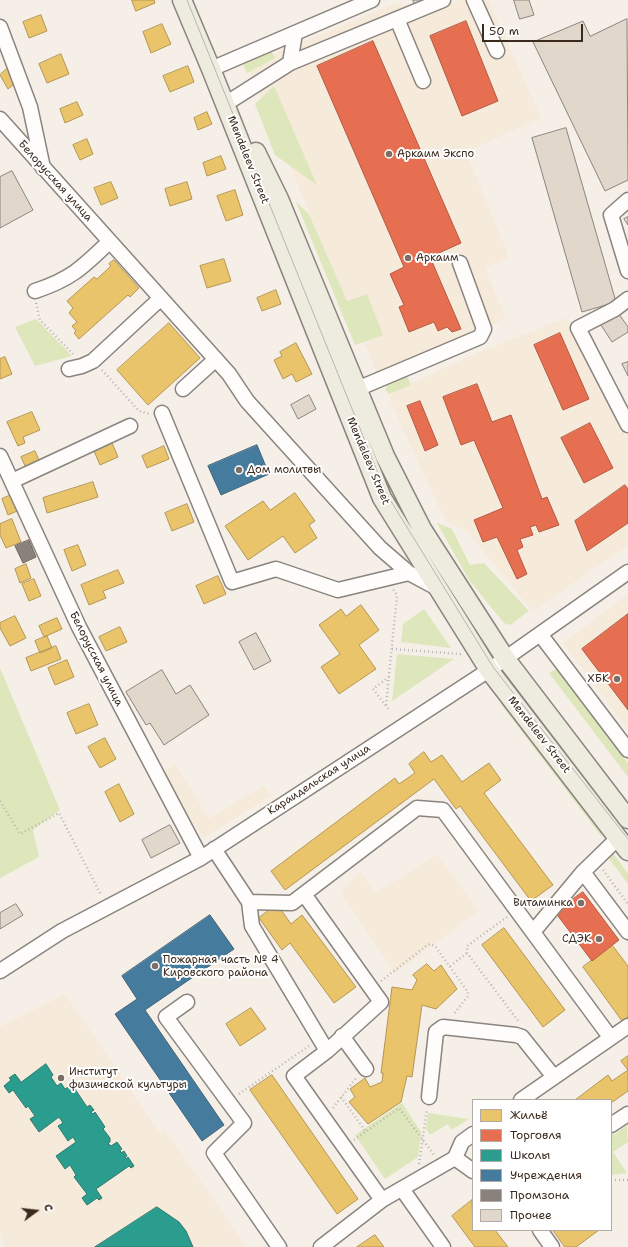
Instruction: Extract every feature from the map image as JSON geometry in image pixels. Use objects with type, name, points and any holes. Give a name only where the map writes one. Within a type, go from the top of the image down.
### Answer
[{"type":"main road","name":"Mendeleev Street","points":[[182,0],[382,498],[440,589],[488,670],[623,845]]},
{"type":"main road","name":"Mendeleev Street","points":[[211,69],[230,101],[279,199],[385,456],[422,529],[505,658],[628,819]]},
{"type":"street","points":[[211,69],[372,0]]},
{"type":"street","points":[[230,101],[290,63],[442,0]]},
{"type":"street","points":[[474,0],[497,51]]},
{"type":"street","points":[[397,19],[423,81]]},
{"type":"street","points":[[0,27],[30,107],[44,169]]},
{"type":"street","points":[[290,63],[295,33]]},
{"type":"street","name":"Белорусская улица","points":[[0,119],[233,379],[246,401],[380,548],[409,573],[440,589]]},
{"type":"street","points":[[628,200],[611,215],[628,271]]},
{"type":"street","points":[[35,291],[61,282],[73,275],[110,242]]},
{"type":"street","points":[[358,389],[480,337],[484,329],[460,263]]},
{"type":"street","points":[[69,370],[89,363],[161,298]]},
{"type":"street","points":[[628,299],[615,309],[578,328],[628,425]]},
{"type":"street","points":[[184,389],[216,360]]},
{"type":"street","points":[[162,413],[232,582],[276,569],[338,590],[409,573]]},
{"type":"street","points":[[12,481],[130,426]]},
{"type":"street","name":"Белорусская улица","points":[[0,456],[79,627],[201,858]]},
{"type":"street","name":"Караидельская улица","points":[[0,971],[62,931],[201,858],[488,670],[628,572]]},
{"type":"street","points":[[440,589],[456,582]]},
{"type":"street","points":[[540,634],[628,750]]},
{"type":"street","points":[[249,902],[292,903],[417,808],[443,810],[610,1037]]},
{"type":"street","points":[[533,932],[583,872],[596,860],[623,845]]},
{"type":"street","points":[[214,849],[249,902],[252,926],[326,1051]]},
{"type":"street","points":[[583,872],[628,932]]},
{"type":"street","points":[[304,894],[381,1002],[326,1051],[294,1076],[382,1200]]},
{"type":"street","points":[[187,1002],[166,1017],[244,1122],[214,1153],[279,1247]]},
{"type":"street","points":[[523,1099],[610,1037],[628,1026]]},
{"type":"street","points":[[429,1097],[436,1032],[443,1027],[516,1035],[522,1037],[554,1077]]},
{"type":"street","points":[[342,1036],[366,1069]]},
{"type":"street","points":[[612,1124],[628,1114]]},
{"type":"street","points":[[321,1247],[382,1200],[455,1158],[462,1142],[472,1135]]},
{"type":"street","points":[[455,1158],[472,1170]]},
{"type":"street","points":[[402,1189],[443,1247]]},
{"type":"street","points":[[541,1231],[552,1247]]},
{"type":"path","points":[[35,291],[40,320],[89,363],[141,412],[145,414],[162,413]]},
{"type":"path","points":[[385,579],[397,594],[390,677],[386,705]]},
{"type":"path","points":[[392,649],[461,654]]},
{"type":"path","points":[[390,677],[373,689],[390,711]]},
{"type":"path","points":[[0,801],[20,834],[59,813],[107,907]]},
{"type":"path","points":[[596,860],[628,904]]},
{"type":"path","points":[[517,910],[467,946],[467,953],[522,1026],[522,1037]]},
{"type":"path","points":[[371,988],[430,944],[438,950],[468,992],[468,996],[443,1027]]},
{"type":"path","points":[[450,966],[467,953]]},
{"type":"path","points":[[228,1101],[319,1039]]},
{"type":"path","points":[[324,1119],[356,1078],[366,1069]]},
{"type":"path","points":[[342,1097],[366,1132]]},
{"type":"path","points":[[417,1180],[429,1097]]},
{"type":"path","points":[[344,1148],[399,1108],[442,1166]]},
{"type":"path","points":[[612,1180],[628,1180]]},
{"type":"shaded area","points":[[459,0],[489,0],[541,118],[466,152],[509,257],[485,268],[506,319],[377,373],[247,65],[401,1],[409,22]]},
{"type":"shaded area","points":[[566,318],[628,437],[628,546],[532,611],[468,532],[446,522],[390,401],[390,393],[480,352]]},
{"type":"shaded area","points":[[628,594],[628,729],[563,643]]},
{"type":"shaded area","points":[[175,764],[209,819],[264,785],[271,796],[203,838],[162,772]]},
{"type":"shaded area","points":[[437,854],[479,911],[395,973],[340,893],[361,872],[376,893]]},
{"type":"shaded area","name":"Институт физической культуры","points":[[65,994],[160,1133],[165,1129],[246,1247],[5,1247],[0,1232],[0,1027]]},
{"type":"green space","points":[[271,51],[275,58],[247,73],[243,65]]},
{"type":"green space","points":[[274,86],[317,185],[275,155],[255,104]]},
{"type":"green space","points":[[296,202],[309,214],[347,301],[367,294],[383,335],[355,345]]},
{"type":"green space","points":[[36,319],[72,356],[35,366],[15,327]]},
{"type":"green space","points":[[407,376],[411,385],[389,394],[385,390],[387,386]]},
{"type":"green space","points":[[437,523],[452,529],[470,565],[484,563],[529,611],[510,625],[504,623],[469,580]]},
{"type":"green space","points":[[424,609],[451,648],[401,642],[403,624]]},
{"type":"green space","points":[[397,654],[454,659],[392,701]]},
{"type":"green space","points":[[0,668],[60,810],[33,830],[39,857],[0,878]]},
{"type":"green space","points":[[556,669],[628,763],[628,777],[549,673]]},
{"type":"green space","points":[[503,700],[601,830],[601,836],[500,703]]},
{"type":"green space","points":[[613,853],[628,874],[628,884],[608,857]]},
{"type":"green space","points":[[402,1103],[421,1132],[418,1157],[385,1179],[355,1135]]},
{"type":"green space","points":[[428,1113],[469,1119],[451,1130],[448,1124],[430,1135],[426,1129]]},
{"type":"green space","points":[[627,1125],[628,1142],[613,1152],[627,1173],[612,1175],[612,1132],[614,1135]]},
{"type":"building: Жильё","points":[[132,0],[154,0],[155,3],[136,11]]},
{"type":"building: Жильё","points":[[41,15],[47,31],[29,38],[23,22]]},
{"type":"building: Жильё","points":[[162,24],[171,44],[151,53],[143,32]]},
{"type":"building: Жильё","points":[[61,54],[69,74],[47,83],[39,64]]},
{"type":"building: Жильё","points":[[188,66],[194,82],[170,92],[163,76]]},
{"type":"building: Жильё","points":[[8,68],[18,81],[8,89],[0,75]]},
{"type":"building: Жильё","points":[[77,102],[83,115],[65,123],[60,109]]},
{"type":"building: Жильё","points":[[207,112],[212,124],[198,130],[194,118]]},
{"type":"building: Жильё","points":[[87,139],[93,154],[80,160],[73,145]]},
{"type":"building: Жильё","points":[[221,156],[226,169],[207,176],[203,163]]},
{"type":"building: Жильё","points":[[111,182],[118,198],[101,205],[94,188]]},
{"type":"building: Жильё","points":[[187,182],[192,199],[170,206],[165,189]]},
{"type":"building: Жильё","points":[[235,190],[243,215],[226,221],[217,196]]},
{"type":"building: Жильё","points":[[224,259],[231,281],[207,288],[200,266]]},
{"type":"building: Жильё","points":[[114,260],[139,288],[130,297],[128,295],[79,339],[74,333],[76,331],[72,326],[77,322],[69,313],[73,308],[67,301],[94,277],[97,279],[111,266],[109,264]]},
{"type":"building: Жильё","points":[[276,290],[281,304],[262,311],[257,298]]},
{"type":"building: Жильё","points":[[169,323],[200,358],[148,405],[117,370]]},
{"type":"building: Жильё","points":[[296,343],[312,374],[296,382],[292,374],[283,379],[274,360],[282,356],[280,352]]},
{"type":"building: Жильё","points":[[5,357],[12,374],[0,379],[0,359]]},
{"type":"building: Жильё","points":[[32,412],[40,430],[23,437],[25,443],[18,446],[7,422]]},
{"type":"building: Жильё","points":[[112,443],[118,457],[100,465],[94,451]]},
{"type":"building: Жильё","points":[[164,446],[169,459],[147,468],[142,456]]},
{"type":"building: Жильё","points":[[35,451],[40,462],[26,468],[21,457]]},
{"type":"building: Жильё","points":[[93,482],[98,497],[47,513],[43,498]]},
{"type":"building: Жильё","points":[[295,493],[315,521],[309,525],[317,538],[295,553],[283,536],[248,560],[225,526],[263,501],[270,510]]},
{"type":"building: Жильё","points":[[11,495],[17,511],[8,515],[2,499]]},
{"type":"building: Жильё","points":[[187,504],[194,522],[172,531],[165,513]]},
{"type":"building: Жильё","points":[[12,519],[21,542],[6,548],[0,535],[0,524]]},
{"type":"building: Жильё","points":[[78,545],[86,565],[72,571],[64,550]]},
{"type":"building: Жильё","points":[[26,564],[31,578],[20,583],[15,569]]},
{"type":"building: Жильё","points":[[118,570],[124,583],[103,591],[106,598],[89,605],[81,585]]},
{"type":"building: Жильё","points":[[218,576],[226,594],[204,604],[196,586]]},
{"type":"building: Жильё","points":[[34,579],[41,596],[29,601],[22,584]]},
{"type":"building: Жильё","points":[[361,605],[379,630],[359,645],[376,669],[339,694],[321,667],[340,654],[319,625],[341,609],[346,616]]},
{"type":"building: Жильё","points":[[15,616],[26,638],[10,646],[0,628],[0,623]]},
{"type":"building: Жильё","points":[[57,618],[62,629],[44,637],[39,626]]},
{"type":"building: Жильё","points":[[120,627],[127,642],[106,651],[99,637]]},
{"type":"building: Жильё","points":[[47,636],[52,648],[40,653],[35,641]]},
{"type":"building: Жильё","points":[[56,646],[61,659],[31,671],[26,658]]},
{"type":"building: Жильё","points":[[67,660],[74,677],[55,685],[48,668]]},
{"type":"building: Жильё","points":[[89,704],[98,725],[76,734],[67,713]]},
{"type":"building: Жильё","points":[[105,738],[116,759],[100,768],[88,747]]},
{"type":"building: Жильё","points":[[424,752],[431,762],[442,755],[462,782],[489,763],[501,780],[484,793],[553,885],[531,901],[460,806],[456,809],[434,779],[285,890],[271,871],[395,778],[399,784],[415,773],[409,764]]},
{"type":"building: Жильё","points":[[119,784],[134,814],[120,822],[105,792]]},
{"type":"building: Жильё","points":[[277,904],[291,924],[302,915],[356,987],[334,1003],[290,943],[282,950],[259,918]]},
{"type":"building: Жильё","points":[[504,928],[565,1010],[543,1027],[482,945]]},
{"type":"building: Жильё","points":[[612,945],[628,966],[628,1017],[622,1021],[583,967]]},
{"type":"building: Жильё","points":[[427,964],[434,971],[441,965],[457,989],[436,1009],[422,1005],[412,1077],[407,1076],[401,1102],[368,1124],[349,1102],[355,1097],[350,1089],[365,1078],[370,1087],[382,1082],[383,1073],[381,1073],[392,987],[412,990],[417,980],[413,975]]},
{"type":"building: Жильё","points":[[251,1008],[266,1029],[240,1046],[226,1024]]},
{"type":"building: Жильё","points":[[628,1056],[628,1070],[621,1061]]},
{"type":"building: Жильё","points":[[628,1070],[628,1091],[612,1102],[612,1099],[576,1099],[608,1075],[612,1081]]},
{"type":"building: Жильё","points":[[272,1075],[358,1199],[337,1214],[250,1090]]},
{"type":"building: Жильё","points":[[472,1200],[472,1231],[496,1231],[508,1247],[475,1247],[452,1216]]},
{"type":"building: Жильё","points":[[554,1231],[598,1231],[576,1247],[565,1247]]},
{"type":"building: Жильё","points":[[375,1235],[384,1247],[357,1247]]},
{"type":"building: Торговля","points":[[466,21],[498,101],[462,116],[430,36]]},
{"type":"building: Торговля","name":"Аркаим Экспо","points":[[373,41],[461,243],[430,257],[461,329],[452,332],[447,327],[438,331],[434,322],[409,332],[399,307],[404,305],[390,274],[404,267],[317,66]]},
{"type":"building: Торговля","points":[[560,333],[589,399],[563,410],[534,345]]},
{"type":"building: Торговля","points":[[477,384],[492,422],[511,415],[542,499],[547,497],[559,525],[539,532],[536,525],[530,527],[533,535],[520,539],[523,547],[517,550],[527,574],[517,579],[497,537],[483,542],[474,520],[503,508],[474,440],[461,445],[443,397]]},
{"type":"building: Торговля","points":[[420,401],[438,445],[425,451],[407,406]]},
{"type":"building: Торговля","points":[[590,423],[613,468],[584,483],[561,438]]},
{"type":"building: Торговля","points":[[625,485],[628,489],[628,523],[587,551],[575,521]]},
{"type":"building: Торговля","name":"ХБК","points":[[628,614],[628,710],[582,649]]},
{"type":"building: Торговля","points":[[583,892],[619,940],[592,961],[555,912]]},
{"type":"building: Школы","points":[[46,1064],[53,1075],[51,1077],[57,1086],[61,1083],[65,1089],[70,1086],[73,1091],[75,1089],[87,1107],[90,1105],[94,1110],[91,1112],[93,1114],[95,1112],[105,1127],[103,1129],[110,1138],[110,1142],[108,1143],[111,1146],[117,1142],[122,1149],[120,1150],[121,1153],[124,1151],[127,1156],[125,1157],[126,1159],[128,1157],[134,1166],[131,1168],[129,1166],[96,1189],[102,1198],[99,1200],[97,1198],[87,1205],[82,1198],[87,1194],[74,1177],[76,1175],[70,1165],[65,1169],[56,1156],[76,1142],[73,1137],[68,1141],[58,1126],[63,1123],[59,1117],[39,1132],[30,1119],[35,1116],[28,1106],[26,1108],[13,1090],[9,1093],[4,1086],[11,1080],[9,1078],[15,1074],[21,1082]]},
{"type":"building: Школы","points":[[157,1207],[179,1222],[186,1231],[193,1247],[95,1247]]},
{"type":"building: Учреждения","name":"Дом молитвы","points":[[257,445],[269,474],[221,495],[208,466]]},
{"type":"building: Учреждения","points":[[210,915],[234,949],[145,1010],[224,1125],[202,1141],[115,1014],[137,999],[122,976]]},
{"type":"building: Промзона","points":[[29,540],[36,557],[23,563],[15,546]]},
{"type":"building: Прочее","points":[[413,0],[426,0],[415,4]]},
{"type":"building: Прочее","points":[[514,0],[529,0],[534,15],[520,19]]},
{"type":"building: Прочее","points":[[627,19],[628,180],[605,191],[533,42],[583,21],[590,36]]},
{"type":"building: Прочее","points":[[566,128],[616,302],[582,312],[532,138]]},
{"type":"building: Прочее","points":[[12,171],[33,210],[0,228],[0,177]]},
{"type":"building: Прочее","points":[[628,217],[628,225],[624,219]]},
{"type":"building: Прочее","points":[[619,314],[628,327],[628,332],[612,342],[601,325]]},
{"type":"building: Прочее","points":[[628,362],[628,376],[622,364]]},
{"type":"building: Прочее","points":[[309,395],[316,409],[298,419],[291,405]]},
{"type":"building: Прочее","points":[[256,633],[271,661],[254,670],[239,642]]},
{"type":"building: Прочее","points":[[162,670],[176,694],[190,685],[209,715],[164,745],[150,723],[146,725],[126,692]]},
{"type":"building: Прочее","points":[[170,825],[180,843],[151,858],[142,840]]},
{"type":"building: Прочее","points":[[16,904],[23,915],[0,929],[0,913]]},
{"type":"tram line","points":[[187,0],[386,493],[493,667],[628,839]]},
{"type":"place","name":"Аркаим Экспо","points":[[389,154]]},
{"type":"place","name":"Аркаим","points":[[408,258]]},
{"type":"place","name":"Дом молитвы","points":[[239,470]]},
{"type":"place","name":"ХБК","points":[[617,679]]},
{"type":"place","name":"Витаминка","points":[[581,903]]},
{"type":"place","name":"СДЭК","points":[[599,939]]},
{"type":"place","name":"Пожарная часть № 4 Кировского района","points":[[155,966]]},
{"type":"place","name":"Институт физической культуры","points":[[61,1078]]}]
